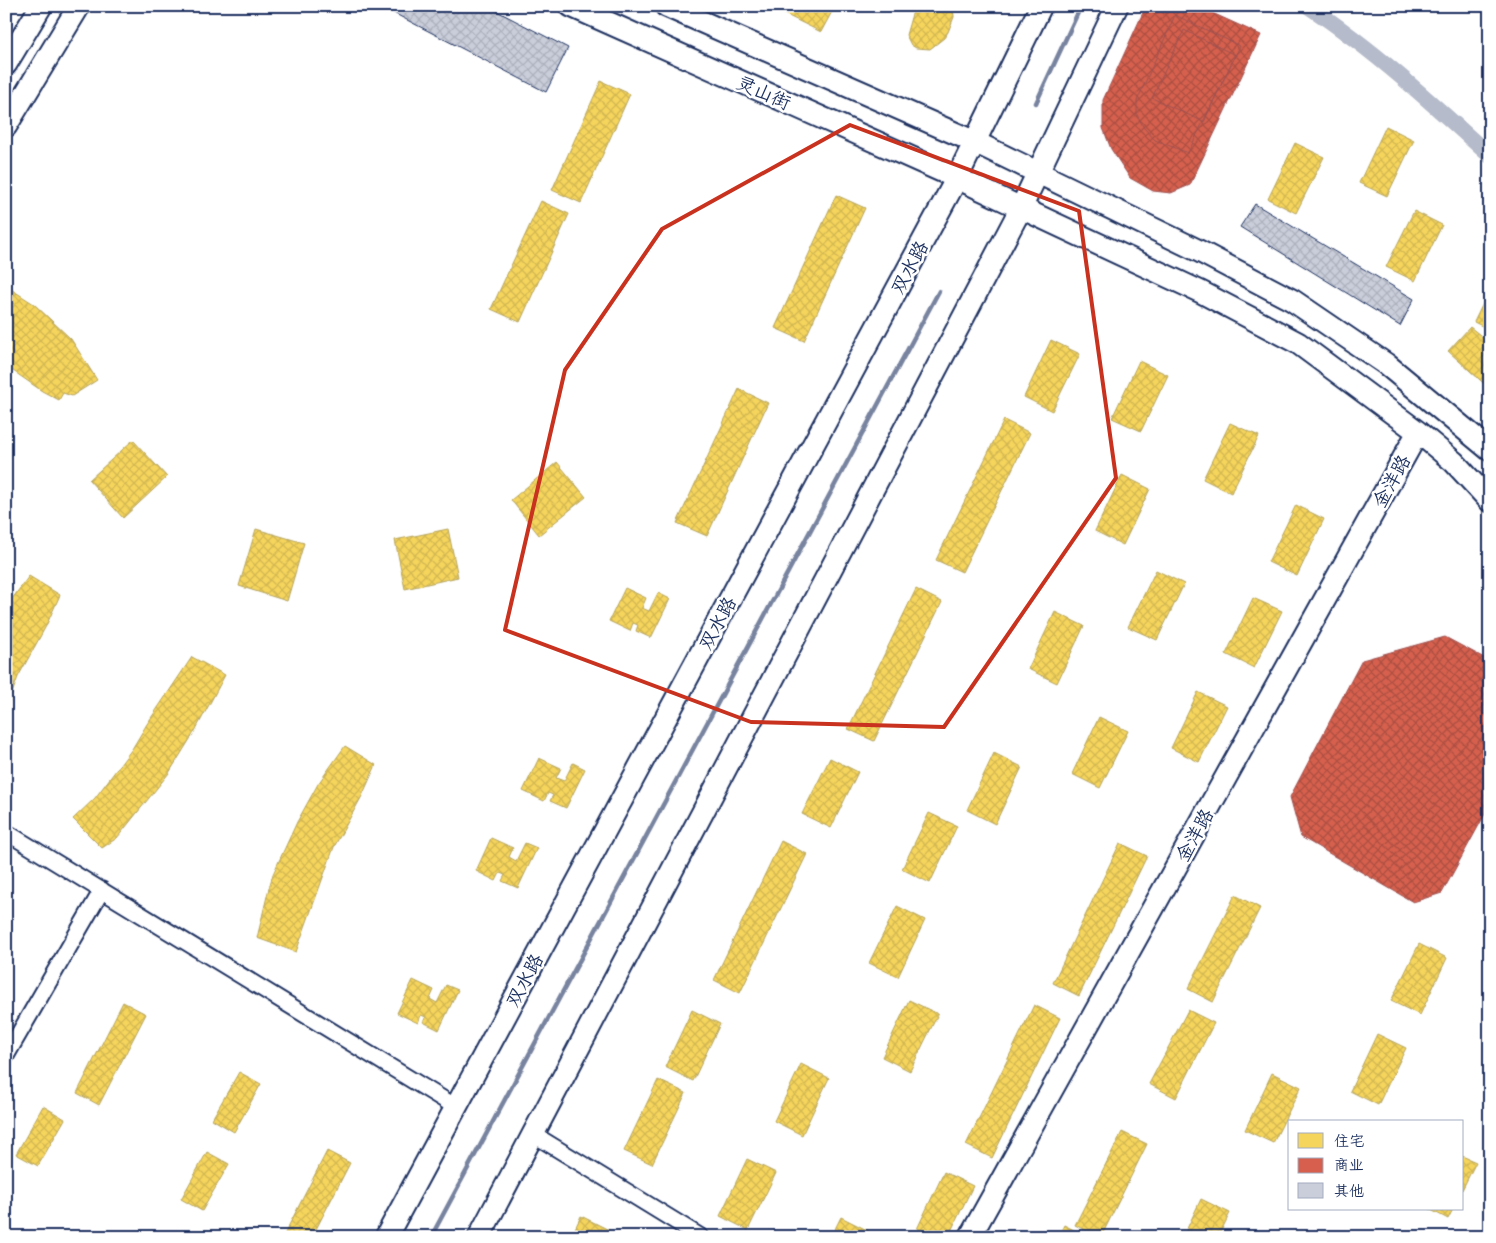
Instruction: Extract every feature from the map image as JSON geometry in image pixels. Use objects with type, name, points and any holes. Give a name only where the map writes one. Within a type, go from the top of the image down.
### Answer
[{"type":"main road","points":[[6,64],[41,6]]},
{"type":"main road","points":[[6,126],[79,6]]},
{"type":"main road","name":"灵山街","points":[[571,6],[957,178],[1201,292],[1298,343],[1418,432],[1454,462],[1490,500]]},
{"type":"main road","name":"灵山街","points":[[666,6],[975,142],[1197,250],[1292,300],[1386,364],[1490,450]]},
{"type":"main road","name":"双水路","points":[[386,1237],[957,178],[1041,6]]},
{"type":"main road","points":[[478,1237],[1021,208],[1117,6]]},
{"type":"main road","name":"金洋路","points":[[970,1237],[1418,432]]},
{"type":"street","points":[[6,832],[456,1107]]},
{"type":"street","points":[[6,1056],[102,890]]},
{"type":"street","points":[[533,1134],[701,1237]]},
{"type":"highlighted area","points":[[850,125],[1079,211],[1116,478],[944,727],[751,722],[505,630],[565,370],[662,229]]},
{"type":"building: 住宅","points":[[768,6],[835,6],[821,32]]},
{"type":"building: 住宅","points":[[920,6],[953,6],[954,17],[948,32],[944,38],[930,49],[916,48],[911,45],[906,35],[912,14]]},
{"type":"building: 住宅","points":[[601,81],[630,94],[581,203],[552,190]]},
{"type":"building: 住宅","points":[[1386,126],[1414,140],[1387,196],[1359,183]]},
{"type":"building: 住宅","points":[[1295,143],[1324,157],[1296,213],[1268,199]]},
{"type":"building: 住宅","points":[[836,195],[865,208],[804,341],[775,328]]},
{"type":"building: 住宅","points":[[541,201],[569,214],[520,322],[491,309]]},
{"type":"building: 住宅","points":[[1414,211],[1442,225],[1415,281],[1386,267]]},
{"type":"building: 住宅","points":[[6,286],[34,304],[71,339],[97,380],[72,396],[63,393],[59,400],[42,391],[6,366]]},
{"type":"building: 住宅","points":[[1490,289],[1490,330],[1474,322]]},
{"type":"building: 住宅","points":[[1470,327],[1490,343],[1490,389],[1448,351]]},
{"type":"building: 住宅","points":[[1051,340],[1080,354],[1052,411],[1024,397]]},
{"type":"building: 住宅","points":[[1139,361],[1168,375],[1141,431],[1112,418]]},
{"type":"building: 住宅","points":[[739,389],[768,403],[707,536],[677,523]]},
{"type":"building: 住宅","points":[[1004,420],[1030,433],[962,572],[936,560]]},
{"type":"building: 住宅","points":[[1230,423],[1259,436],[1231,493],[1203,479]]},
{"type":"building: 住宅","points":[[133,440],[167,477],[123,518],[89,480]]},
{"type":"building: 住宅","points":[[557,462],[586,497],[539,535],[511,500]]},
{"type":"building: 住宅","points":[[1122,475],[1150,489],[1123,545],[1095,531]]},
{"type":"building: 住宅","points":[[1296,505],[1324,519],[1297,576],[1268,562]]},
{"type":"building: 住宅","points":[[256,529],[304,543],[287,601],[239,586]]},
{"type":"building: 住宅","points":[[448,529],[458,577],[405,589],[395,540]]},
{"type":"building: 住宅","points":[[1156,570],[1184,584],[1157,640],[1128,627]]},
{"type":"building: 住宅","points":[[29,576],[60,595],[46,626],[18,677],[6,710],[6,607]]},
{"type":"building: 住宅","points":[[625,588],[646,598],[642,608],[649,611],[658,593],[670,599],[651,638],[636,631],[638,625],[633,623],[630,631],[609,621]]},
{"type":"building: 住宅","points":[[916,589],[942,602],[874,741],[848,729]]},
{"type":"building: 住宅","points":[[1253,598],[1282,611],[1254,668],[1226,654]]},
{"type":"building: 住宅","points":[[1055,612],[1084,626],[1057,683],[1028,669]]},
{"type":"building: 住宅","points":[[192,657],[225,675],[195,731],[169,773],[117,838],[102,848],[73,819],[95,798],[132,749]]},
{"type":"building: 住宅","points":[[1198,692],[1227,706],[1199,762],[1171,748]]},
{"type":"building: 住宅","points":[[1099,717],[1128,731],[1100,788],[1072,774]]},
{"type":"building: 住宅","points":[[345,746],[376,765],[362,796],[334,847],[296,952],[257,938],[273,874],[297,822],[318,784]]},
{"type":"building: 住宅","points":[[994,753],[1022,767],[995,824],[967,810]]},
{"type":"building: 住宅","points":[[539,758],[561,768],[556,778],[564,781],[573,763],[585,769],[566,808],[550,801],[553,795],[548,793],[544,801],[523,791]]},
{"type":"building: 住宅","points":[[830,758],[858,772],[831,828],[802,814]]},
{"type":"building: 住宅","points":[[929,813],[957,826],[930,883],[902,869]]},
{"type":"building: 住宅","points":[[491,838],[513,848],[509,857],[516,861],[525,843],[537,848],[518,888],[502,881],[505,875],[500,873],[496,881],[476,871]]},
{"type":"building: 住宅","points":[[781,841],[807,854],[740,993],[714,980]]},
{"type":"building: 住宅","points":[[1120,843],[1147,856],[1079,996],[1053,983]]},
{"type":"building: 住宅","points":[[1235,895],[1260,908],[1213,1002],[1188,989]]},
{"type":"building: 住宅","points":[[897,906],[925,920],[898,977],[869,963]]},
{"type":"building: 住宅","points":[[1419,944],[1447,958],[1420,1015],[1391,1001]]},
{"type":"building: 住宅","points":[[413,980],[434,990],[430,999],[437,1003],[446,985],[458,990],[439,1030],[423,1022],[426,1017],[421,1015],[418,1023],[397,1013]]},
{"type":"building: 住宅","points":[[909,1000],[938,1014],[910,1071],[882,1057]]},
{"type":"building: 住宅","points":[[123,1002],[146,1014],[99,1105],[77,1093]]},
{"type":"building: 住宅","points":[[1034,1005],[1060,1018],[992,1158],[966,1145]]},
{"type":"building: 住宅","points":[[692,1010],[720,1024],[693,1081],[665,1067]]},
{"type":"building: 住宅","points":[[1188,1010],[1214,1023],[1176,1098],[1149,1084]]},
{"type":"building: 住宅","points":[[1377,1034],[1406,1048],[1378,1105],[1350,1091]]},
{"type":"building: 住宅","points":[[801,1064],[829,1078],[802,1135],[774,1121]]},
{"type":"building: 住宅","points":[[239,1072],[261,1084],[234,1132],[212,1119]]},
{"type":"building: 住宅","points":[[1272,1073],[1301,1087],[1273,1143],[1245,1130]]},
{"type":"building: 住宅","points":[[658,1080],[686,1093],[652,1164],[624,1151]]},
{"type":"building: 住宅","points":[[43,1106],[65,1119],[38,1166],[16,1154]]},
{"type":"building: 住宅","points":[[1122,1132],[1147,1144],[1101,1237],[1099,1237],[1075,1225]]},
{"type":"building: 住宅","points":[[327,1151],[350,1163],[312,1237],[283,1237]]},
{"type":"building: 住宅","points":[[207,1152],[229,1164],[202,1211],[181,1199]]},
{"type":"building: 住宅","points":[[1464,1157],[1476,1162],[1464,1186]]},
{"type":"building: 住宅","points":[[747,1159],[776,1173],[748,1230],[720,1216]]},
{"type":"building: 住宅","points":[[944,1172],[973,1186],[948,1237],[933,1237],[917,1229]]},
{"type":"building: 住宅","points":[[1201,1199],[1230,1213],[1218,1237],[1183,1237]]},
{"type":"building: 住宅","points":[[1431,1210],[1452,1210],[1448,1219]]},
{"type":"building: 住宅","points":[[581,1216],[609,1230],[606,1237],[571,1237]]},
{"type":"building: 住宅","points":[[841,1217],[869,1231],[866,1237],[831,1237]]},
{"type":"building: 住宅","points":[[1064,1225],[1088,1237],[1058,1237]]},
{"type":"building: 商业","points":[[1146,6],[1197,6],[1261,35],[1190,185],[1171,193],[1153,191],[1130,178],[1111,149],[1103,128],[1103,100]]},
{"type":"building: 商业","points":[[1175,15],[1240,46],[1188,153],[1155,140],[1144,128],[1137,115],[1137,101]]},
{"type":"building: 商业","points":[[1184,30],[1235,55],[1204,122],[1152,98]]},
{"type":"building: 商业","points":[[1445,637],[1490,661],[1490,805],[1442,893],[1413,902],[1301,837],[1290,797],[1362,660]]},
{"type":"building: 其他","points":[[380,6],[487,6],[568,48],[546,92]]},
{"type":"building: 其他","points":[[1255,204],[1414,299],[1400,326],[1240,227]]},
{"type":"waterway","points":[[1036,103],[1081,6]]},
{"type":"waterway","points":[[1308,6],[1379,58],[1490,156]]},
{"type":"waterway","points":[[431,1237],[939,291]]}]
